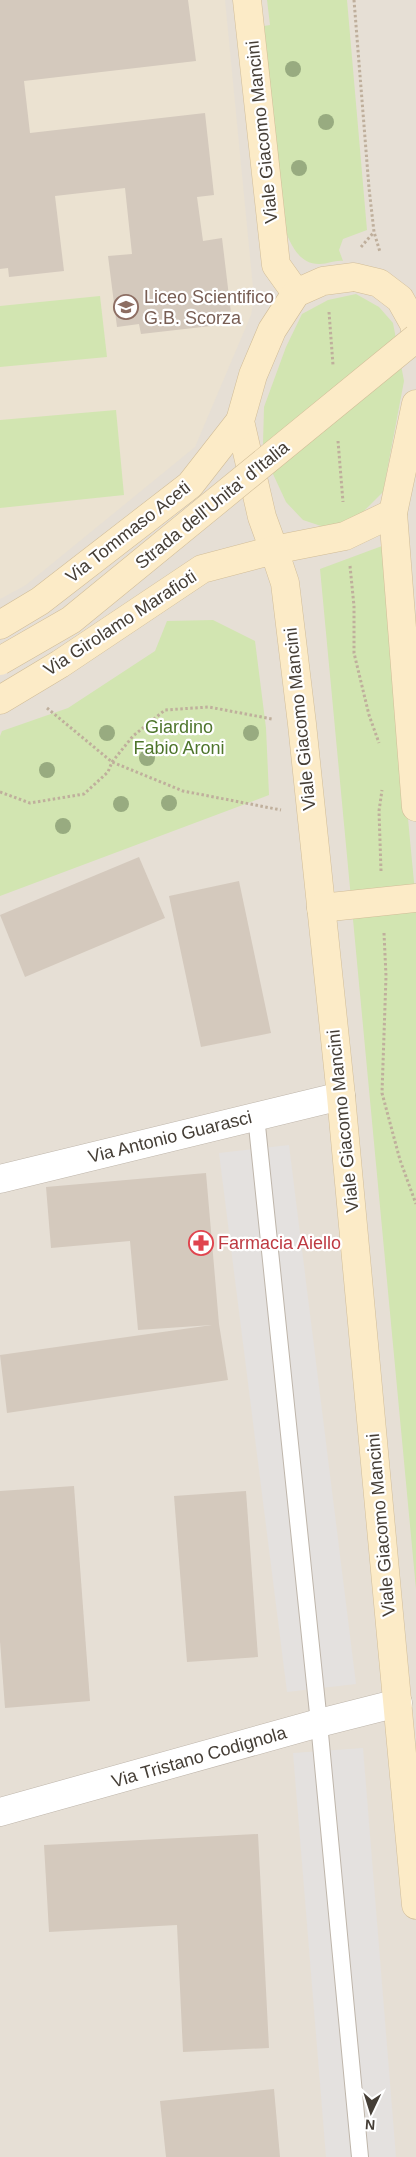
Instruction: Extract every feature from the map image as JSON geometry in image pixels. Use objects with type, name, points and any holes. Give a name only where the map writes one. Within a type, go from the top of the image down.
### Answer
[{"type":"street","name":"Viale Giacomo Mancini","points":[[247,0],[276,265],[296,293],[272,330],[253,375],[240,421],[262,518],[285,583],[341,1096],[416,1905]]},
{"type":"street","points":[[296,293],[323,281],[354,277],[408,292],[416,336]]},
{"type":"street","name":"Strada dell'Unita' d'Italia","points":[[0,661],[71,620],[416,336]]},
{"type":"street","points":[[416,404],[393,513],[413,741],[416,807]]},
{"type":"street","name":"Via Tommaso Aceti","points":[[0,624],[40,601],[190,486],[240,421]]},
{"type":"street","points":[[274,550],[346,536],[393,513]]},
{"type":"street","name":"Via Girolamo Marafioti","points":[[0,700],[60,664],[202,569],[274,550]]},
{"type":"street","points":[[321,908],[416,898]]},
{"type":"street","name":"Via Antonio Guarasci","points":[[0,1179],[341,1096]]},
{"type":"street","name":"Via Tristano Codignola","points":[[0,1812],[319,1723],[398,1704]]},
{"type":"lane","points":[[256,1116],[319,1723],[360,2157]]},
{"type":"path","points":[[354,0],[374,232],[384,260]]},
{"type":"path","points":[[346,536],[354,606],[354,653],[369,715],[380,749]]},
{"type":"path","points":[[41,704],[112,762],[183,791],[284,810]]},
{"type":"path","points":[[0,792],[30,803],[84,794],[108,772],[112,762],[133,736],[165,710],[209,707],[277,720]]},
{"type":"path","points":[[383,784],[379,811],[386,976],[382,1093],[400,1160],[416,1204]]},
{"type":"shaded area","points":[[0,0],[416,0],[416,2157],[0,2157]]},
{"type":"shaded area","name":"Liceo Scientifico G.B. Scorza","points":[[0,0],[225,0],[254,298],[251,315],[195,447],[26,585],[0,599]]},
{"type":"shaded area","points":[[289,1145],[356,1684],[287,1692],[219,1153]]},
{"type":"shaded area","points":[[363,1748],[396,2157],[326,2157],[293,1753]]},
{"type":"green space","points":[[267,0],[347,0],[367,230],[343,239],[339,250],[343,261],[320,264],[306,261],[296,251],[288,238],[283,224],[264,26],[270,25]]},
{"type":"green space","points":[[356,294],[379,307],[393,323],[404,381],[383,492],[357,518],[345,524],[324,527],[303,520],[286,502],[273,474],[263,444],[264,407],[286,347],[302,314],[328,300]]},
{"type":"green space","points":[[100,296],[107,357],[0,367],[0,306]]},
{"type":"green space","points":[[116,410],[124,495],[0,508],[0,420]]},
{"type":"green space","points":[[382,546],[416,903],[416,1589],[320,569]]},
{"type":"green space","name":"Giardino Fabio Aroni","points":[[213,620],[255,641],[266,728],[269,795],[0,896],[0,736],[2,731],[68,708],[155,651],[167,621]]},
{"type":"building","points":[[0,0],[188,0],[196,61],[24,81],[30,133],[205,113],[214,195],[197,197],[203,241],[222,238],[231,313],[210,316],[211,326],[141,334],[139,324],[117,327],[108,256],[132,254],[125,188],[55,196],[64,271],[9,277],[8,268],[0,269]]},
{"type":"building","points":[[139,857],[165,918],[25,977],[0,915]]},
{"type":"building","points":[[239,881],[271,1033],[201,1047],[169,896]]},
{"type":"building","points":[[206,1173],[219,1324],[228,1380],[7,1413],[0,1355],[212,1325],[138,1330],[130,1241],[51,1248],[46,1187]]},
{"type":"building","points":[[74,1486],[90,1701],[5,1708],[0,1641],[0,1491]]},
{"type":"building","points":[[246,1491],[258,1657],[187,1662],[174,1496]]},
{"type":"building","points":[[258,1834],[269,2048],[183,2052],[177,1925],[49,1932],[44,1845]]},
{"type":"building","points":[[274,2089],[280,2157],[166,2157],[160,2101]]},
{"type":"place","name":"Liceo Scientifico G.B. Scorza","points":[[126,307]]},
{"type":"place","name":"Farmacia Aiello","points":[[201,1243]]}]
